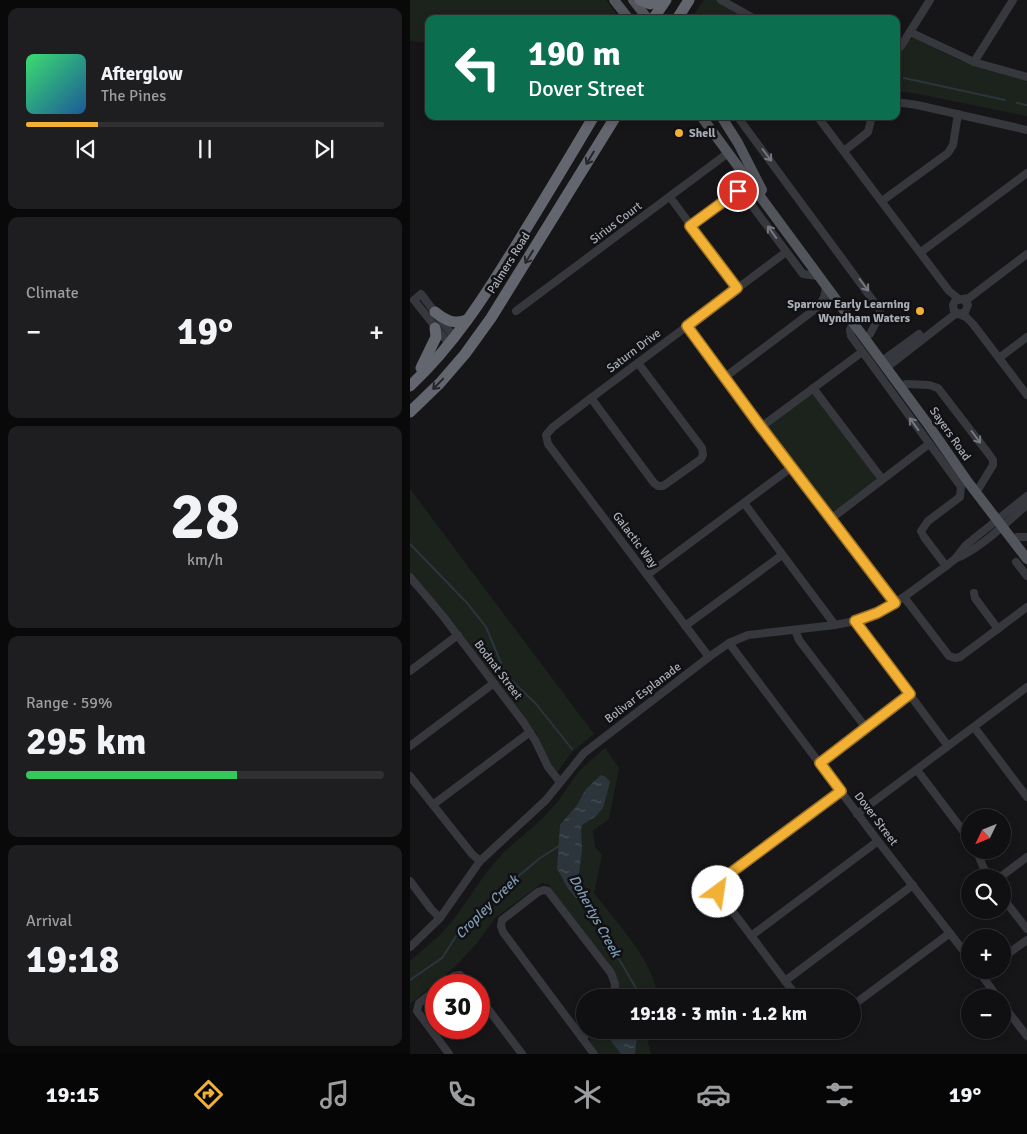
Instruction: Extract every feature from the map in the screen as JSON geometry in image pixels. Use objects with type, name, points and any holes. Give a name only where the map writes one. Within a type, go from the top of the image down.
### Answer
[{"type":"highway","points":[[640,0],[650,4],[666,0]]},
{"type":"highway","points":[[656,15],[666,0]]},
{"type":"highway","points":[[679,15],[688,1]]},
{"type":"highway","points":[[685,15],[688,1]]},
{"type":"highway","name":"Palmers Road","points":[[412,384],[452,341],[467,320],[500,271],[592,120]]},
{"type":"highway","name":"Palmers Road","points":[[410,412],[440,383],[491,318],[614,120]]},
{"type":"highway","points":[[435,312],[444,319],[454,323],[467,320]]},
{"type":"highway","points":[[412,384],[436,337],[435,328]]},
{"type":"highway","points":[[452,341],[465,353]]},
{"type":"main road","points":[[614,0],[626,15]]},
{"type":"main road","points":[[633,0],[645,15]]},
{"type":"main road","name":"Sayers Road","points":[[704,120],[826,288],[870,334],[886,362],[970,483],[1002,523],[1027,559]]},
{"type":"main road","name":"Sayers Road","points":[[724,120],[738,142],[756,180],[852,323],[906,384],[932,419],[970,483]]},
{"type":"main road","name":"Sayers Road","points":[[1002,523],[1022,537],[1027,551]]},
{"type":"street","points":[[721,0],[748,15]]},
{"type":"street","points":[[900,45],[930,0]]},
{"type":"street","points":[[974,62],[1013,0]]},
{"type":"street","points":[[910,32],[974,62],[1027,76]]},
{"type":"street","points":[[900,103],[1027,130]]},
{"type":"street","points":[[882,201],[948,153],[953,145],[958,114]]},
{"type":"street","points":[[740,120],[880,310],[880,315],[870,334]]},
{"type":"street","points":[[820,120],[949,291],[966,302],[968,315],[973,324]]},
{"type":"street","points":[[844,151],[868,132],[871,120]]},
{"type":"street","name":"Sirius Court","points":[[516,310],[728,153]]},
{"type":"street","points":[[921,252],[1027,173]]},
{"type":"street","points":[[690,226],[736,192],[742,190],[745,178]]},
{"type":"street","name":"Sayers Road","points":[[742,190],[803,274],[817,276]]},
{"type":"street","points":[[670,197],[737,288]]},
{"type":"street","name":"Saturn Drive","points":[[546,434],[786,252]]},
{"type":"street","points":[[886,362],[949,312],[954,302],[969,298],[1027,254]]},
{"type":"street","points":[[886,362],[954,315],[964,313],[972,302],[1027,260]]},
{"type":"street","points":[[818,307],[824,298],[826,288]]},
{"type":"street","points":[[949,291],[954,312],[966,317],[973,324],[1027,395]]},
{"type":"street","points":[[421,294],[435,312],[452,341],[435,328],[414,300],[421,294]]},
{"type":"street","points":[[725,377],[818,307],[836,297]]},
{"type":"street","name":"Sayers Road","points":[[852,323],[851,336],[929,444],[970,483]]},
{"type":"street","points":[[687,326],[895,603]]},
{"type":"street","points":[[999,358],[1027,337]]},
{"type":"street","points":[[761,427],[862,352]]},
{"type":"street","points":[[591,398],[656,485],[663,486],[694,464],[703,455],[702,448],[638,363]]},
{"type":"street","name":"Sayers Road","points":[[906,384],[928,385],[938,388],[993,460],[993,464],[970,483],[959,498],[928,521],[921,531],[946,566]]},
{"type":"street","points":[[813,388],[882,479]]},
{"type":"street","name":"Galactic Way","points":[[546,434],[548,444],[709,657]]},
{"type":"street","points":[[832,518],[929,444]]},
{"type":"street","points":[[647,575],[792,467]]},
{"type":"street","points":[[1002,523],[1027,496]]},
{"type":"street","points":[[744,503],[836,625]]},
{"type":"street","points":[[1002,523],[1027,505]]},
{"type":"street","name":"Bolivar Esplanade","points":[[410,947],[440,918],[480,861],[546,800],[588,750],[729,642],[748,636],[836,625],[877,613],[904,597],[955,559],[964,555],[1002,523]]},
{"type":"street","points":[[685,626],[782,555]]},
{"type":"street","points":[[1016,562],[1027,576]]},
{"type":"street","name":"Bodnat Street","points":[[410,578],[458,635],[494,683],[530,732],[543,760],[560,782]]},
{"type":"street","points":[[410,591],[417,586]]},
{"type":"street","points":[[974,593],[975,598],[998,629]]},
{"type":"street","points":[[904,597],[952,658],[960,657],[1027,607]]},
{"type":"street","points":[[855,621],[948,746]]},
{"type":"street","points":[[795,630],[799,640],[866,728]]},
{"type":"street","points":[[410,671],[458,635]]},
{"type":"street","name":"Dover Street","points":[[729,642],[857,814],[961,947]]},
{"type":"street","points":[[410,746],[494,683]]},
{"type":"street","points":[[857,814],[1027,687]]},
{"type":"street","points":[[820,763],[910,694]]},
{"type":"street","points":[[974,726],[1027,797]]},
{"type":"street","points":[[434,804],[530,732]]},
{"type":"street","points":[[917,770],[961,828]]},
{"type":"street","points":[[410,776],[472,854],[480,861]]},
{"type":"street","points":[[791,989],[718,892],[718,882],[841,791]]},
{"type":"street","points":[[751,936],[878,841]]},
{"type":"street","points":[[1011,869],[1027,857]]},
{"type":"street","points":[[410,881],[440,918]]},
{"type":"street","points":[[785,981],[913,885]]},
{"type":"street","points":[[576,1030],[503,932],[501,923],[504,918],[538,892],[548,891],[610,974],[614,989]]},
{"type":"street","points":[[1011,909],[1027,929]]},
{"type":"street","points":[[861,999],[950,933]]},
{"type":"street","points":[[1011,952],[1027,940]]},
{"type":"street","points":[[425,999],[420,1003],[417,1011],[425,1022]]},
{"type":"street","points":[[490,1012],[522,1054]]},
{"type":"street","points":[[1011,1016],[1027,1036]]},
{"type":"street","points":[[438,1039],[449,1054]]},
{"type":"street","points":[[583,1039],[594,1054]]},
{"type":"shaded area","points":[[410,0],[606,0],[617,15],[425,15],[425,43],[410,41]]},
{"type":"shaded area","points":[[704,0],[717,0],[743,15],[694,15]]},
{"type":"shaded area","points":[[914,38],[961,61],[1027,80],[1027,116],[900,91],[900,52]]},
{"type":"shaded area","points":[[808,393],[813,393],[876,475],[875,481],[835,511],[827,509],[768,428],[769,424]]},
{"type":"shaded area","points":[[410,489],[594,734],[571,753],[558,771],[555,771],[546,759],[537,734],[446,613],[410,572]]},
{"type":"shaded area","points":[[605,748],[619,768],[609,819],[593,831],[595,847],[602,855],[594,893],[633,943],[650,970],[656,989],[616,989],[613,970],[548,884],[542,883],[495,918],[477,943],[446,974],[425,974],[425,992],[410,1004],[410,961],[440,935],[454,919],[486,873],[505,851],[542,819],[559,800],[579,771]]},
{"type":"shaded area","points":[[590,1039],[649,1039],[648,1043],[651,1054],[599,1054]]},
{"type":"water","points":[[601,775],[610,782],[603,808],[595,817],[582,825],[581,829],[582,850],[578,881],[582,895],[589,908],[572,894],[557,869],[560,825],[577,805],[586,789]]},
{"type":"water","points":[[611,1039],[637,1039],[635,1054],[621,1054]]},
{"type":"waterway","points":[[904,78],[1005,100]]},
{"type":"waterway","points":[[1017,103],[1027,105]]},
{"type":"waterway","name":"Dohertys Creek","points":[[410,544],[467,603],[486,627],[506,675],[536,704],[572,749]]},
{"type":"waterway","name":"Cropley Creek","points":[[410,980],[442,958],[460,930],[490,900],[540,858],[559,846]]},
{"type":"waterway","name":"Dohertys Creek","points":[[589,908],[636,988]]},
{"type":"place","name":"Shell","points":[[679,133]]},
{"type":"place","name":"Sparrow Early Learning Wyndham Waters","points":[[920,311]]},
{"type":"route","points":[[718,892],[718,882],[841,791],[820,763],[910,694],[855,621],[877,613],[895,603],[687,326],[737,288],[690,226],[738,191]]}]
